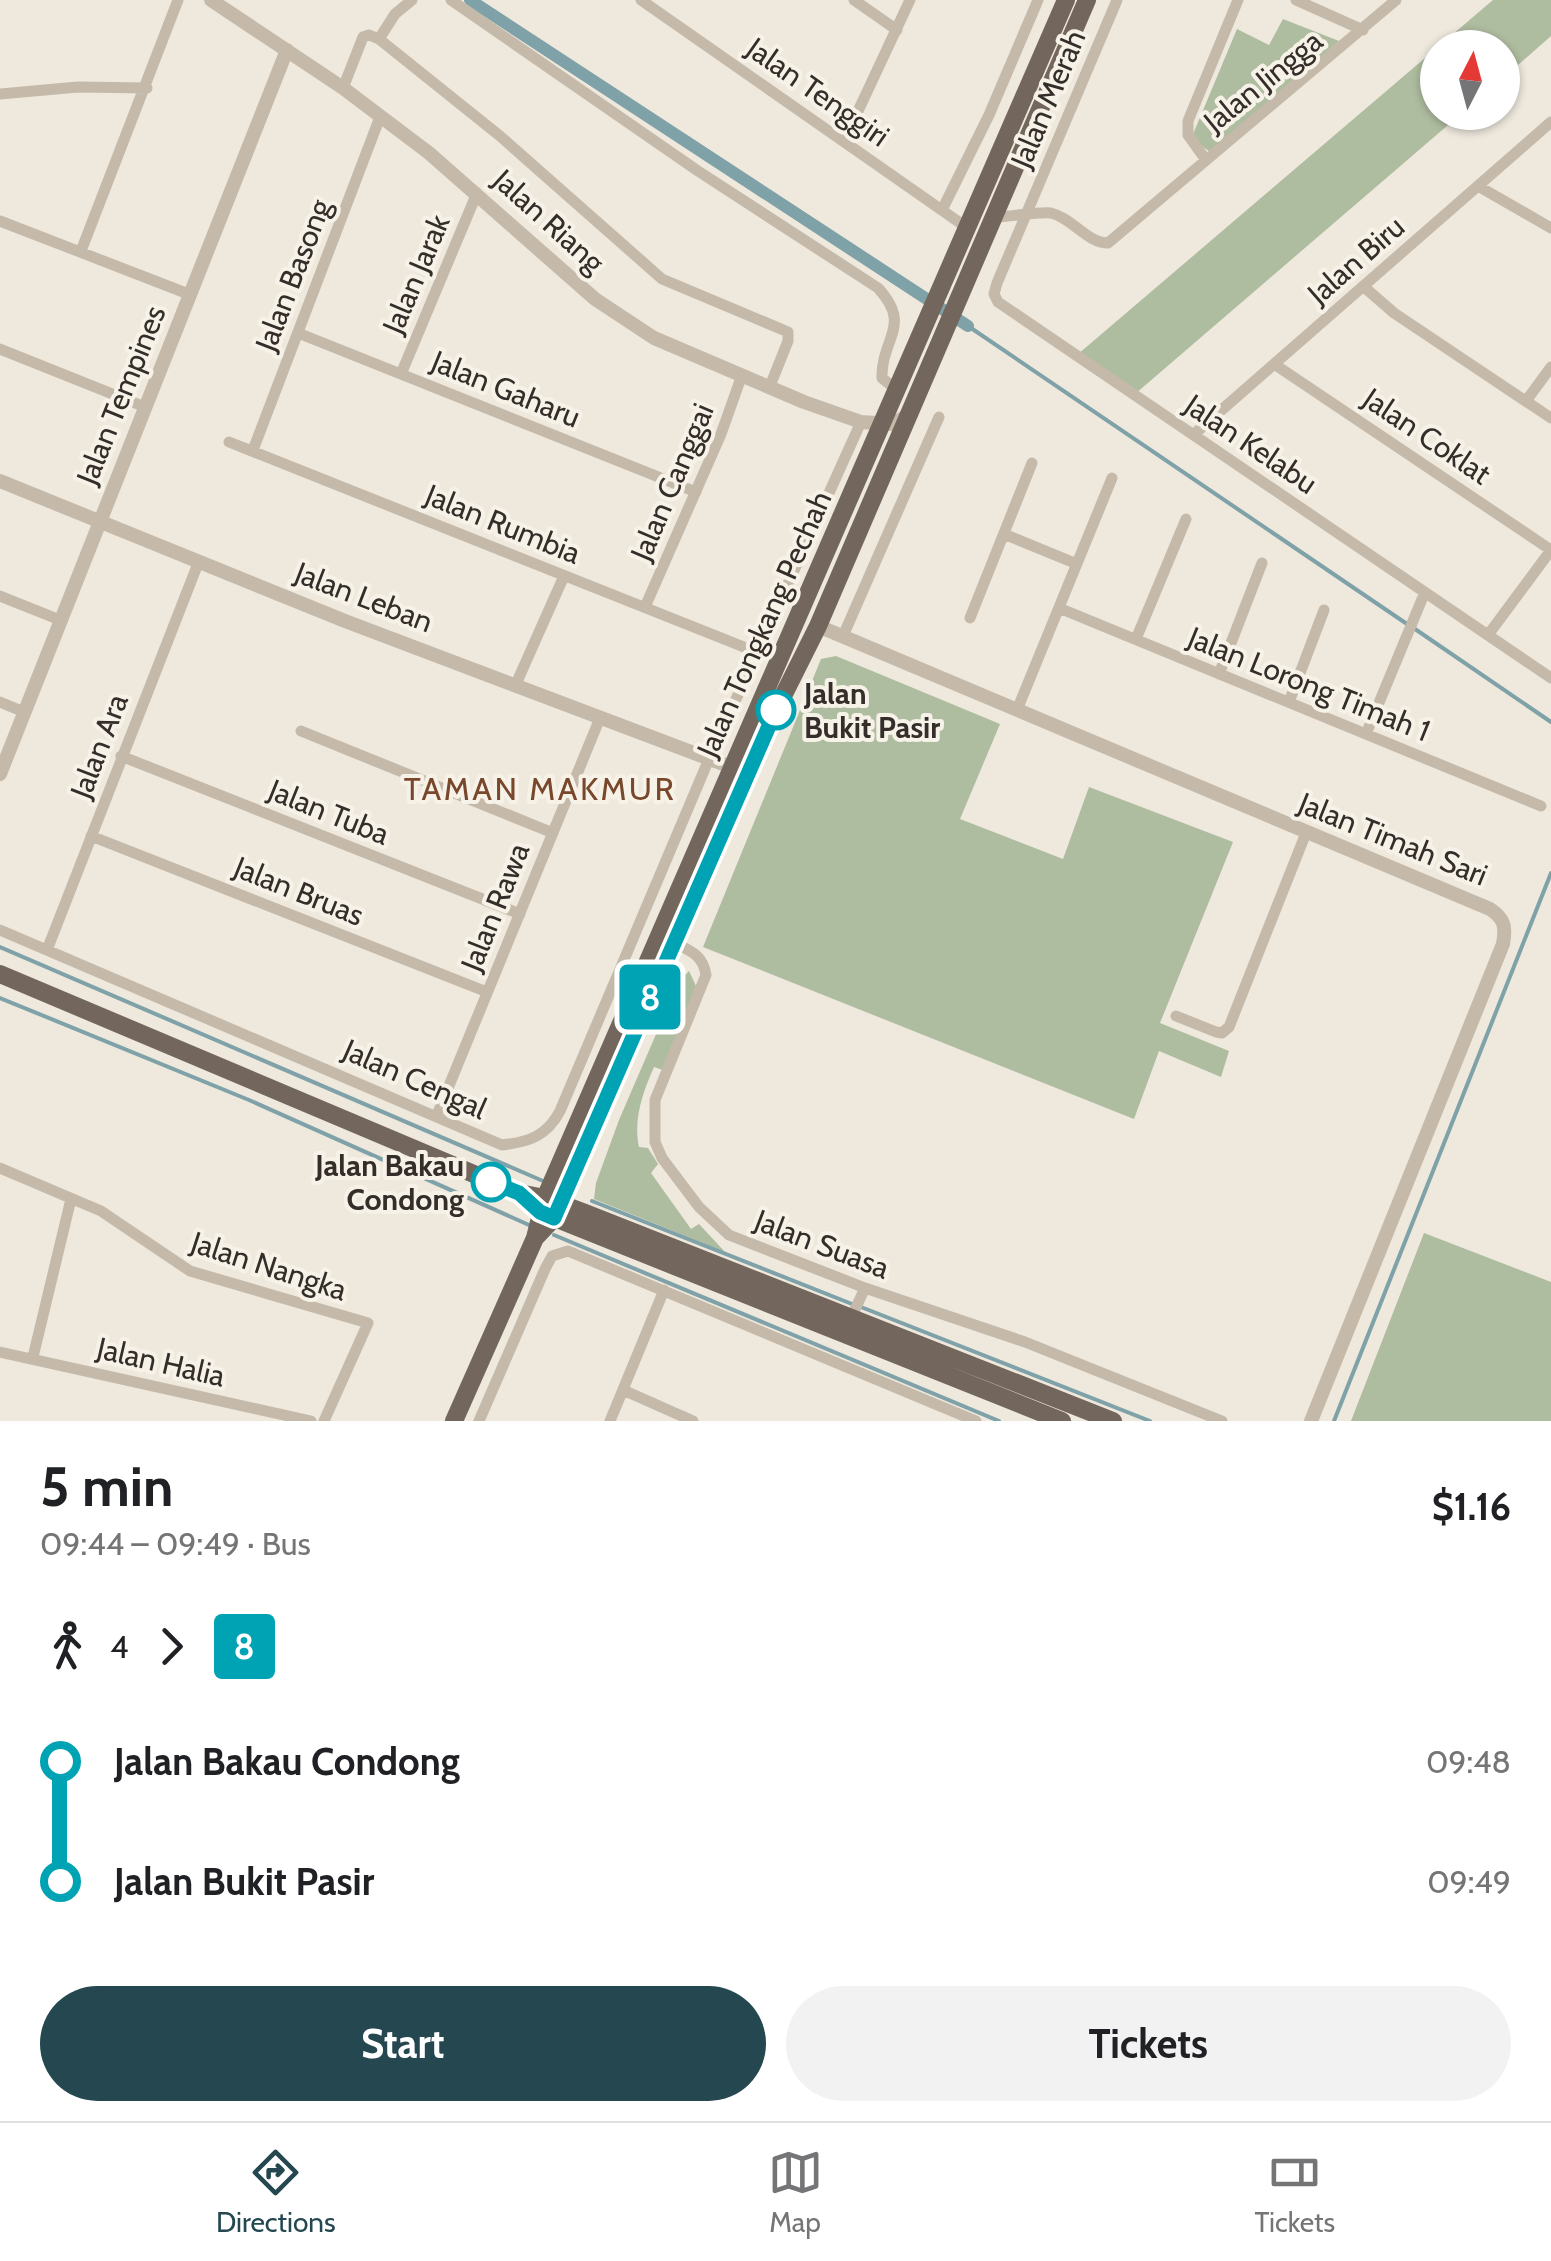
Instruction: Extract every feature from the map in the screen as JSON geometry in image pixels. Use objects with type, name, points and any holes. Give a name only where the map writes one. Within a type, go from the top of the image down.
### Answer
[{"type":"main road","name":"Jalan Tongkang Pechah","points":[[550,1208],[730,767],[898,392],[1066,0]]},
{"type":"main road","name":"Jalan Tongkang Pechah","points":[[454,1421],[534,1238],[604,1100],[778,704],[818,626],[1087,0]]},
{"type":"main road","points":[[778,664],[792,654],[806,629],[818,626],[814,614],[822,582],[821,567]]},
{"type":"main road","points":[[730,767],[744,762],[766,712],[778,704]]},
{"type":"main road","points":[[0,974],[1062,1421]]},
{"type":"main road","points":[[585,1213],[579,1205],[580,1186],[600,1128],[604,1100]]},
{"type":"main road","points":[[550,1208],[585,1213],[858,1303],[1114,1421]]},
{"type":"street","points":[[80,252],[147,88],[178,0]]},
{"type":"street","name":"Jalan Riang","points":[[211,0],[343,88],[477,193],[596,300],[654,338],[861,422],[882,426]]},
{"type":"street","points":[[379,39],[396,14],[412,0]]},
{"type":"street","points":[[451,0],[698,172],[878,288],[896,316],[882,378],[898,392]]},
{"type":"street","name":"Jalan Tenggiri","points":[[641,0],[966,227]]},
{"type":"street","points":[[854,0],[897,30]]},
{"type":"street","points":[[844,141],[910,0]]},
{"type":"street","points":[[942,210],[1038,0]]},
{"type":"street","name":"Jalan Merah","points":[[1024,217],[1118,0]]},
{"type":"street","name":"Jalan Jingga","points":[[1206,160],[1188,135],[1188,121],[1238,0]]},
{"type":"street","points":[[1296,0],[1363,30]]},
{"type":"street","name":"Jalan Jingga","points":[[1024,217],[1050,213],[1064,218],[1097,242],[1108,243],[1396,0]]},
{"type":"street","points":[[343,88],[363,37],[379,39],[500,136],[662,279],[788,332],[770,386]]},
{"type":"street","name":"Jalan Tempines","points":[[3,767],[287,50]]},
{"type":"street","points":[[0,94],[78,87],[147,88]]},
{"type":"street","name":"Jalan Basong","points":[[252,450],[380,117]]},
{"type":"street","name":"Jalan Biru","points":[[1193,435],[1551,122]]},
{"type":"street","points":[[1478,186],[1551,228]]},
{"type":"street","name":"Jalan Jarak","points":[[402,374],[477,193]]},
{"type":"street","points":[[995,217],[1024,217]]},
{"type":"street","name":"Jalan Kelabu","points":[[1024,217],[994,294],[998,302],[1551,678]]},
{"type":"street","points":[[0,222],[191,296]]},
{"type":"street","points":[[1364,286],[1394,313],[1551,418]]},
{"type":"street","name":"Jalan Gaharu","points":[[298,333],[696,492]]},
{"type":"street","points":[[0,349],[145,406]]},
{"type":"street","name":"Jalan Coklat","points":[[1274,364],[1551,550]]},
{"type":"street","points":[[1526,401],[1551,367]]},
{"type":"street","name":"Jalan Canggai","points":[[645,607],[742,375]]},
{"type":"street","points":[[882,426],[911,414]]},
{"type":"street","points":[[843,636],[939,417]]},
{"type":"street","name":"Jalan Cengal","points":[[0,930],[502,1144],[523,1142],[551,1128],[646,914],[709,759],[861,422]]},
{"type":"street","name":"Jalan Rumbia","points":[[229,442],[759,653]]},
{"type":"street","points":[[970,618],[1032,463]]},
{"type":"street","points":[[1017,710],[1112,478]]},
{"type":"street","name":"Jalan Leban","points":[[0,481],[345,621],[730,767]]},
{"type":"street","points":[[1136,640],[1186,519]]},
{"type":"street","points":[[1004,534],[1077,564]]},
{"type":"street","points":[[1488,636],[1551,550]]},
{"type":"street","name":"Jalan Ara","points":[[47,950],[199,561]]},
{"type":"street","points":[[1219,674],[1262,563]]},
{"type":"street","points":[[516,684],[564,576]]},
{"type":"street","points":[[1366,734],[1425,592]]},
{"type":"street","points":[[0,596],[60,620]]},
{"type":"street","name":"Jalan Lorong Timah 1","points":[[1059,608],[1540,806]]},
{"type":"street","points":[[1289,702],[1324,610]]},
{"type":"street","name":"Jalan Timah Sari","points":[[818,626],[1490,908],[1501,916],[1506,928],[1496,962],[1311,1421]]},
{"type":"street","points":[[0,702],[24,712]]},
{"type":"street","name":"Jalan Rawa","points":[[437,1114],[600,718]]},
{"type":"street","points":[[301,731],[553,833]]},
{"type":"street","name":"Jalan Tuba","points":[[121,756],[520,914]]},
{"type":"street","points":[[1176,1016],[1216,1032],[1230,1027],[1306,833]]},
{"type":"street","name":"Jalan Bruas","points":[[91,836],[487,992]]},
{"type":"street","name":"Jalan Suasa","points":[[674,943],[698,954],[706,975],[655,1100],[655,1142],[662,1158],[699,1207],[729,1236],[858,1303],[1025,1342],[1222,1421]]},
{"type":"street","name":"Jalan Nangka","points":[[0,1168],[115,1219],[190,1271],[368,1323],[324,1421]]},
{"type":"street","points":[[33,1356],[71,1199]]},
{"type":"street","points":[[479,1421],[545,1269],[552,1256],[568,1251],[976,1421]]},
{"type":"street","points":[[610,1421],[664,1290]]},
{"type":"street","name":"Jalan Halia","points":[[0,1352],[33,1356],[311,1421]]},
{"type":"street","points":[[623,1390],[693,1421]]},
{"type":"green space","points":[[1493,0],[1551,0],[1551,36],[1520,63],[1520,30],[1458,30]]},
{"type":"green space","points":[[1283,19],[1339,41],[1212,153],[1191,139],[1237,29],[1269,45]]},
{"type":"green space","points":[[1420,62],[1420,130],[1442,130],[1135,394],[1077,355]]},
{"type":"green space","points":[[836,656],[1000,724],[960,819],[1063,859],[1089,787],[1233,842],[1160,1023],[1229,1051],[1221,1077],[1159,1051],[1134,1119],[703,947],[821,659]]},
{"type":"green space","points":[[689,971],[696,986],[663,1070],[654,1067],[646,1086],[637,1137],[639,1147],[648,1148],[658,1164],[651,1173],[691,1229],[699,1224],[725,1252],[594,1199],[619,1120],[679,981]]},
{"type":"green space","points":[[1424,1233],[1551,1282],[1551,1421],[1351,1421]]},
{"type":"waterway","points":[[470,0],[968,326]]},
{"type":"waterway","points":[[968,326],[1407,624]]},
{"type":"waterway","points":[[1415,629],[1551,722]]},
{"type":"waterway","points":[[1334,1421],[1551,873]]},
{"type":"waterway","points":[[0,947],[543,1181]]},
{"type":"waterway","points":[[0,998],[249,1100],[529,1225]]},
{"type":"waterway","points":[[592,1201],[852,1304]]},
{"type":"waterway","points":[[554,1235],[999,1421]]},
{"type":"waterway","points":[[861,1307],[1150,1421]]},
{"type":"bus line","name":"8","points":[[491,1182],[519,1193],[540,1212],[554,1218],[776,710]]},
{"type":"place","name":"Jalan Bukit Pasir","points":[[776,710]]},
{"type":"place","name":"Jalan Bakau Condong","points":[[491,1182]]},
{"type":"district","name":"TAMAN MAKMUR","points":[[540,788]]}]
